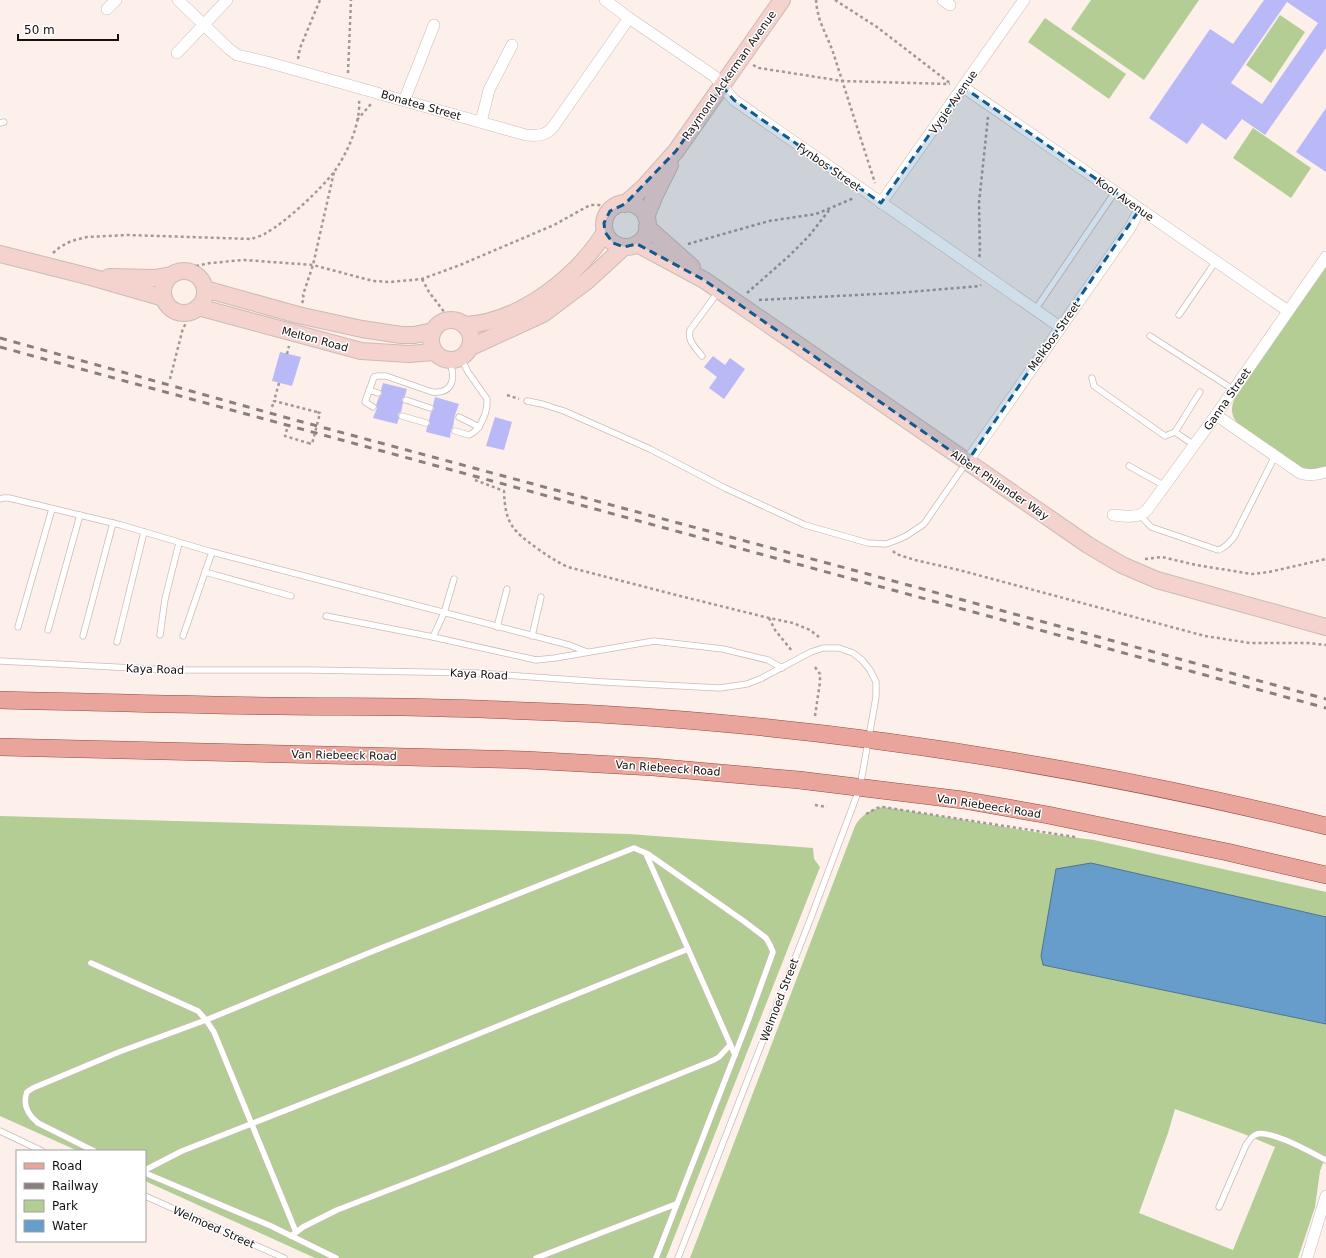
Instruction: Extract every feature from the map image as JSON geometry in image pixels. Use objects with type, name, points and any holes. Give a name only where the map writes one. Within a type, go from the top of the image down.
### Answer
[{"type":"main road","points":[[0,700],[441,708],[592,714],[730,725],[870,740],[990,757],[1130,782],[1231,803],[1326,826]]},
{"type":"main road","name":"Van Riebeeck Road","points":[[0,747],[526,760],[704,771],[799,780],[963,800],[1048,815],[1227,852],[1326,875]]},
{"type":"street","points":[[107,9],[116,0]]},
{"type":"street","name":"Bonatea Street","points":[[178,0],[237,55],[296,70],[526,135],[538,135],[550,131],[629,18]]},
{"type":"street","points":[[177,53],[227,0]]},
{"type":"street","name":"Fynbos Street","points":[[604,0],[714,76],[734,100],[1060,328]]},
{"type":"street","name":"Raymond Ackerman Avenue","points":[[625,204],[644,187],[676,151],[782,0]]},
{"type":"street","name":"Vygie Avenue","points":[[881,203],[1024,0]]},
{"type":"street","points":[[404,100],[434,25]]},
{"type":"street","points":[[481,122],[489,90],[512,45]]},
{"type":"street","name":"Kool Avenue","points":[[963,87],[1288,311]]},
{"type":"street","name":"Raymond Ackerman Avenue","points":[[647,222],[655,195],[676,151]]},
{"type":"street","points":[[605,232],[588,255],[548,293],[521,308],[506,316],[484,323],[464,325],[454,320],[442,322],[433,331],[430,338],[434,352],[438,356],[460,355],[543,314],[631,245],[642,239],[646,234],[647,222],[643,212],[638,207],[625,204],[619,205],[610,211],[605,219],[605,232],[613,243],[631,245]]},
{"type":"street","name":"Melkbos Street","points":[[967,462],[1130,228],[1140,210]]},
{"type":"street","name":"Albert Philander Way","points":[[647,222],[691,265],[704,280]]},
{"type":"street","name":"Albert Philander Way","points":[[631,245],[704,280],[720,290],[1088,545],[1127,568],[1157,580],[1326,627]]},
{"type":"street","points":[[0,254],[91,277],[164,298]]},
{"type":"street","name":"Ganna Street","points":[[1140,515],[1146,510],[1165,486],[1234,390],[1326,257]]},
{"type":"street","points":[[91,277],[155,278],[183,271],[192,272],[199,277],[205,289],[204,298],[198,307],[190,312],[178,312],[170,307],[164,298],[164,286],[166,280],[171,275]]},
{"type":"street","name":"Melton Road","points":[[205,289],[298,315],[362,329],[401,335],[414,335],[433,331]]},
{"type":"street","name":"Melton Road","points":[[198,307],[361,351],[409,354],[434,352]]},
{"type":"street","points":[[460,355],[470,336],[464,325]]},
{"type":"street","points":[[1216,415],[1300,473],[1318,475],[1326,472]]},
{"type":"street","points":[[1113,515],[1140,515]]},
{"type":"street","points":[[1307,1258],[1326,1196]]},
{"type":"lane","points":[[1035,310],[1116,192]]},
{"type":"lane","points":[[1179,315],[1216,261]]},
{"type":"lane","points":[[702,356],[689,337],[690,330],[720,290]]},
{"type":"lane","points":[[1150,336],[1234,390]]},
{"type":"lane","points":[[373,408],[365,402],[374,377],[382,375],[439,393],[444,391],[452,383],[453,371],[460,355]]},
{"type":"lane","points":[[455,430],[469,435],[479,427],[487,411],[487,399],[468,372],[460,355]]},
{"type":"lane","points":[[1092,378],[1094,386],[1165,436],[1175,432],[1200,392]]},
{"type":"lane","points":[[369,390],[378,393]]},
{"type":"lane","points":[[406,400],[430,408]]},
{"type":"lane","points":[[527,401],[542,404],[571,414],[650,449],[725,488],[805,525],[868,543],[886,544],[906,536],[924,524],[967,462]]},
{"type":"lane","points":[[402,416],[426,423]]},
{"type":"lane","points":[[459,417],[479,427]]},
{"type":"lane","points":[[1175,432],[1194,445]]},
{"type":"lane","points":[[1140,515],[1151,527],[1218,550],[1221,549],[1230,543],[1234,537],[1275,456]]},
{"type":"lane","points":[[1129,466],[1165,486]]},
{"type":"lane","points":[[0,499],[9,498],[113,523],[212,552],[569,645],[587,652]]},
{"type":"lane","points":[[18,627],[52,509]]},
{"type":"lane","points":[[48,630],[80,515]]},
{"type":"lane","points":[[83,636],[113,523]]},
{"type":"lane","points":[[117,642],[144,532]]},
{"type":"lane","points":[[160,635],[165,599],[179,543]]},
{"type":"lane","points":[[184,636],[212,552]]},
{"type":"lane","points":[[205,572],[291,596]]},
{"type":"lane","points":[[433,637],[444,613],[454,579]]},
{"type":"lane","points":[[497,627],[507,589]]},
{"type":"lane","points":[[532,636],[541,597]]},
{"type":"lane","points":[[326,616],[433,637],[536,660],[654,641],[723,649],[768,660],[782,668]]},
{"type":"lane","name":"Kaya Road","points":[[0,660],[171,670],[310,670],[477,673],[720,688],[747,684],[760,679],[811,652],[823,648],[839,648],[853,653],[862,660],[870,670],[876,682],[876,697],[870,740]]},
{"type":"lane","name":"Welmoed Street","points":[[678,1258],[808,927],[860,788],[870,740]]},
{"type":"lane","points":[[92,1150],[38,1123],[33,1119],[25,1104],[27,1092],[33,1088],[119,1052],[206,1020],[354,959],[634,848],[646,853],[745,922],[766,938],[773,952],[735,1055],[656,1258]]},
{"type":"lane","points":[[646,853],[735,1055]]},
{"type":"lane","points":[[146,1169],[182,1151],[409,1062],[688,949]]},
{"type":"lane","points":[[92,963],[198,1012],[206,1020],[214,1032],[296,1232]]},
{"type":"lane","points":[[291,1236],[312,1222],[338,1210],[714,1060],[719,1057],[730,1045]]},
{"type":"lane","points":[[0,1131],[40,1150]]},
{"type":"lane","points":[[1219,1208],[1246,1145],[1252,1136],[1269,1135],[1286,1141],[1326,1160]]},
{"type":"lane","points":[[146,1173],[271,1226],[336,1258]]},
{"type":"lane","name":"Welmoed Street","points":[[146,1196],[284,1258]]},
{"type":"lane","points":[[536,1258],[676,1204]]},
{"type":"path","points":[[296,70],[300,48],[320,0]]},
{"type":"path","points":[[346,84],[348,76],[352,0]]},
{"type":"path","points":[[816,0],[820,21],[832,49],[875,183],[889,192]]},
{"type":"path","points":[[835,0],[877,27],[951,84]]},
{"type":"path","points":[[749,64],[759,68],[842,81],[951,84],[963,87]]},
{"type":"path","points":[[47,257],[60,247],[87,237],[128,235],[252,239],[265,234],[284,220],[312,195],[334,172],[349,146],[357,120],[360,104],[359,88]]},
{"type":"path","points":[[357,120],[379,93]]},
{"type":"path","points":[[974,268],[980,254],[979,203],[988,122],[988,105]]},
{"type":"path","points":[[300,309],[304,298],[303,294],[313,265],[334,172]]},
{"type":"path","points":[[683,249],[689,244],[769,221],[816,214],[866,193],[875,183]]},
{"type":"path","points":[[196,266],[210,263],[244,260],[313,265],[373,281],[390,282],[422,279],[460,265],[554,225],[590,205],[599,205],[604,208]]},
{"type":"path","points":[[745,296],[808,236],[831,208]]},
{"type":"path","points":[[752,301],[896,293],[980,286],[987,277]]},
{"type":"path","points":[[422,279],[429,292],[445,313]]},
{"type":"path","points":[[170,379],[183,328],[187,322]]},
{"type":"path","points":[[272,407],[279,383]]},
{"type":"path","points":[[274,401],[320,413],[312,444],[285,436],[288,429]]},
{"type":"path","points":[[475,480],[504,491],[506,514],[516,532],[557,562],[568,567],[680,596],[793,623],[810,630],[819,637]]},
{"type":"path","points":[[886,544],[896,554],[915,560],[960,570],[1205,636],[1250,643],[1308,643],[1326,645]]},
{"type":"path","points":[[1139,562],[1150,558],[1162,557],[1196,565],[1252,574],[1269,572],[1326,559]]},
{"type":"path","points":[[768,618],[775,630],[792,651]]},
{"type":"path","points":[[815,667],[820,674],[820,682],[815,716]]},
{"type":"path","points":[[816,805],[827,806]]},
{"type":"path","points":[[866,814],[877,808],[883,807],[1077,838]]},
{"type":"highlighted area","points":[[722,86],[734,100],[881,203],[963,87],[1140,209],[967,462],[704,280],[637,244],[624,247],[613,243],[605,232],[604,223],[610,211],[625,204],[676,151]]},
{"type":"green space","points":[[1091,0],[1199,0],[1144,80],[1071,29]]},
{"type":"green space","points":[[1280,15],[1305,32],[1271,83],[1246,65]]},
{"type":"green space","points":[[1045,18],[1126,74],[1109,99],[1028,42]]},
{"type":"green space","points":[[1253,128],[1311,168],[1291,198],[1233,158]]},
{"type":"green space","points":[[1326,265],[1326,467],[1312,470],[1298,466],[1240,426],[1233,416],[1232,405],[1235,398]]},
{"type":"green space","points":[[883,807],[1040,833],[1094,840],[1326,892],[1326,917],[1091,863],[1041,956],[1043,965],[1326,1024],[1326,1155],[1320,1171],[1315,1207],[1298,1258],[690,1258],[855,826],[863,816],[870,811]],"holes":[[[1175,1109],[1275,1147],[1233,1250],[1139,1213],[1168,1133]]]},
{"type":"green space","points":[[0,816],[629,834],[813,848],[814,859],[820,867],[666,1258],[315,1258],[146,1181],[146,1150],[76,1150],[0,1116]]},
{"type":"water","points":[[1091,863],[1326,917],[1326,1024],[1043,965],[1041,956],[1056,869]]},
{"type":"building","points":[[1264,0],[1326,0],[1326,48],[1265,135],[1242,119],[1226,140],[1202,123],[1187,144],[1149,118],[1210,29],[1233,44]],"holes":[[[1287,2],[1318,23],[1262,104],[1231,83]]]},
{"type":"building","points":[[1326,108],[1326,172],[1296,152]]},
{"type":"building","points":[[280,352],[301,357],[292,386],[272,381]]},
{"type":"building","points":[[713,356],[725,365],[730,358],[745,369],[724,399],[709,388],[717,377],[704,367]]},
{"type":"building","points":[[383,383],[407,389],[405,396],[402,399],[403,403],[401,412],[398,414],[399,418],[397,424],[373,418],[379,397],[382,394],[381,390]]},
{"type":"building","points":[[435,397],[459,404],[450,438],[426,432],[427,427],[430,424],[429,420],[431,412],[434,409],[433,405]]},
{"type":"building","points":[[495,417],[512,422],[504,450],[486,446]]},
{"type":"railway","points":[[0,338],[284,417],[1326,699]]},
{"type":"railway","points":[[0,347],[1326,708]]}]
